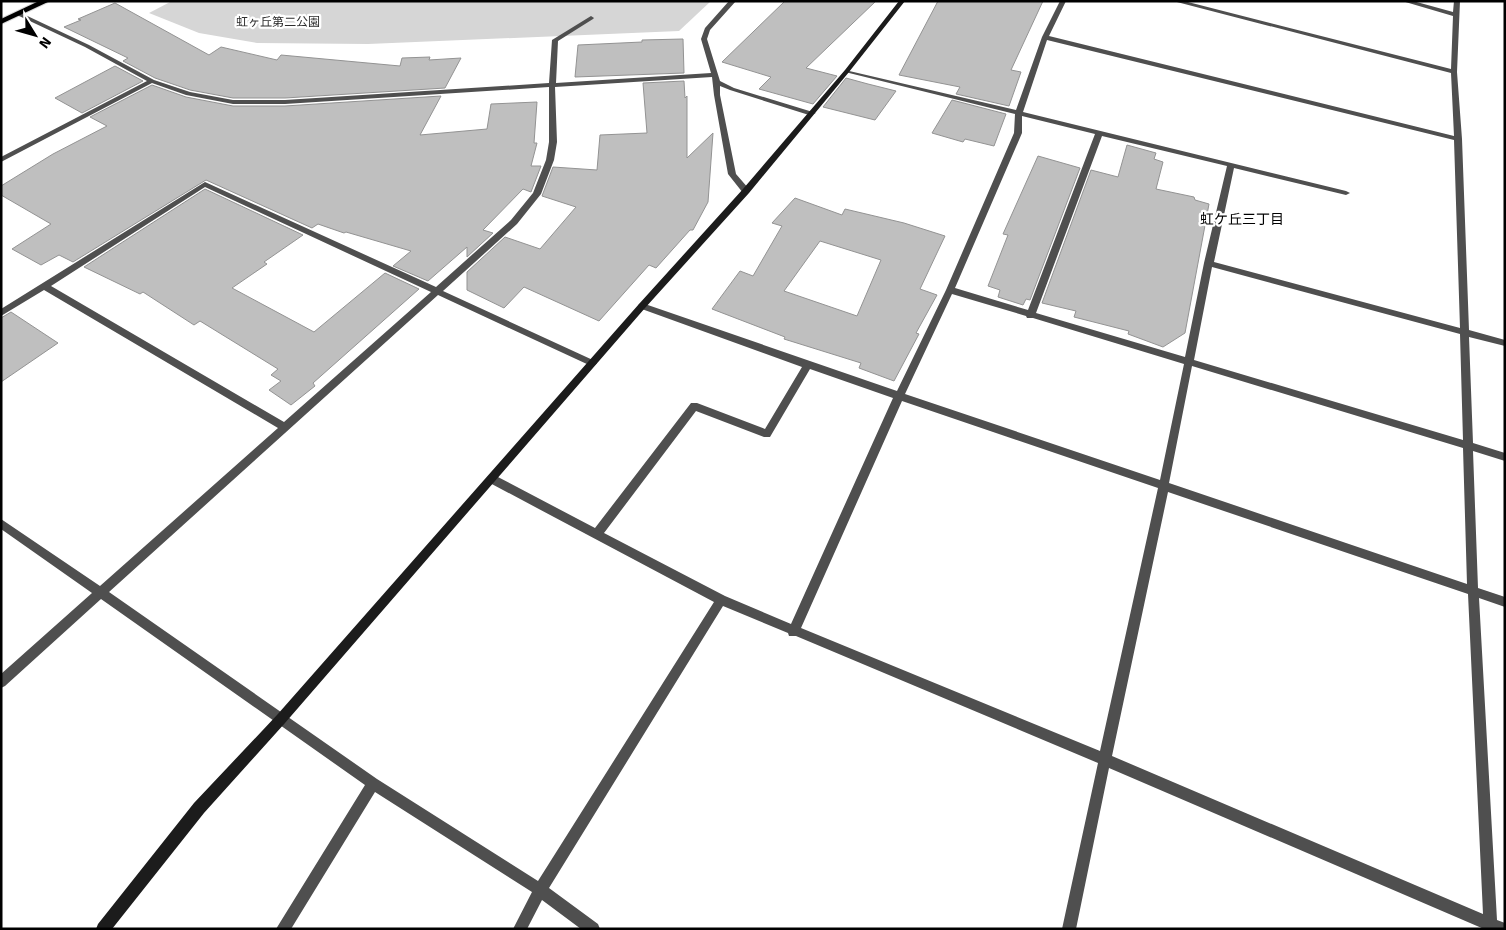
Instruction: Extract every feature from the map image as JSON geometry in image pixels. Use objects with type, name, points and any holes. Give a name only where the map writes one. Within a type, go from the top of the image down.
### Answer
[{"type":"main road","points":[[1,22],[46,1]]},
{"type":"street","points":[[733,1],[707,29],[704,39],[715,78],[732,174],[746,191]]},
{"type":"street","points":[[103,929],[199,808],[281,719],[642,306],[746,191],[847,71],[902,1]]},
{"type":"street","points":[[793,632],[899,396],[950,290],[1018,133],[1019,112],[1045,37],[1063,1]]},
{"type":"street","points":[[1176,1],[1454,72]]},
{"type":"street","points":[[1405,1],[1456,15]]},
{"type":"street","points":[[492,479],[598,533],[721,600],[793,632],[1104,759],[1495,927],[1473,591],[1458,139],[1454,72],[1457,1]]},
{"type":"street","points":[[19,14],[87,46],[152,81],[188,94],[233,102],[285,102],[715,78],[732,89],[812,113]]},
{"type":"street","points":[[1,682],[514,222],[537,194],[550,160],[555,40],[591,18]]},
{"type":"street","points":[[1045,37],[1458,139]]},
{"type":"street","points":[[847,71],[1346,193]]},
{"type":"street","points":[[1,160],[152,81]]},
{"type":"street","points":[[1030,316],[1099,134]]},
{"type":"street","points":[[1069,929],[1164,485],[1208,263],[1231,165]]},
{"type":"street","points":[[1,314],[205,184],[592,363]]},
{"type":"street","points":[[1208,263],[1505,343]]},
{"type":"street","points":[[45,286],[285,427]]},
{"type":"street","points":[[950,290],[1030,316],[1505,456]]},
{"type":"street","points":[[642,306],[808,366],[1505,602]]},
{"type":"street","points":[[598,533],[694,406],[767,434],[808,366]]},
{"type":"street","points":[[1,524],[373,783],[540,890],[593,929]]},
{"type":"street","points":[[520,929],[540,890],[721,600]]},
{"type":"street","points":[[283,929],[373,783]]},
{"type":"green space","name":"虹ヶ丘第二公園","points":[[172,1],[711,1],[679,31],[368,44],[257,43],[199,33],[149,13]]},
{"type":"building","points":[[785,1],[876,1],[806,68],[837,76],[813,104],[759,89],[771,77],[722,62]]},
{"type":"building","points":[[938,1],[1043,1],[1011,70],[1021,72],[1009,106],[956,94],[960,87],[899,75]]},
{"type":"building","points":[[115,3],[209,55],[221,47],[277,60],[281,55],[400,66],[402,58],[430,57],[429,60],[461,58],[445,88],[285,98],[233,98],[190,90],[155,78],[123,61],[128,58],[64,27]]},
{"type":"building","points":[[683,39],[684,73],[575,77],[578,45]]},
{"type":"building","points":[[115,66],[143,81],[82,113],[55,98]]},
{"type":"building","points":[[846,78],[896,91],[875,120],[823,107]]},
{"type":"building","points":[[684,81],[685,98],[687,96],[687,158],[713,133],[708,202],[693,230],[690,230],[656,268],[649,265],[599,321],[524,287],[504,308],[467,290],[467,272],[505,237],[540,249],[576,207],[542,196],[553,167],[597,170],[600,135],[647,133],[643,83]]},
{"type":"building","points":[[152,85],[186,97],[233,106],[285,106],[441,96],[420,135],[487,129],[491,104],[537,102],[534,143],[537,143],[531,166],[541,166],[531,192],[523,189],[483,230],[493,233],[467,257],[467,247],[428,281],[393,266],[411,251],[318,224],[312,228],[206,180],[73,262],[59,255],[41,265],[12,249],[51,224],[1,195],[1,186],[53,154],[107,126],[90,117]]},
{"type":"building","points":[[952,100],[1006,114],[994,146],[965,139],[963,142],[932,133]]},
{"type":"building","points":[[1127,145],[1156,153],[1154,159],[1163,162],[1156,189],[1194,197],[1195,200],[1209,204],[1185,333],[1163,347],[1128,334],[1129,331],[1074,317],[1076,311],[1042,303],[1091,170],[1118,177]]},
{"type":"building","points":[[1038,156],[1080,168],[1030,300],[1026,299],[1023,305],[998,297],[1000,290],[988,286],[1008,235],[1003,234]]},
{"type":"building","points":[[205,189],[303,235],[264,262],[267,264],[232,288],[314,332],[385,273],[419,289],[313,383],[315,386],[291,405],[269,390],[281,381],[271,375],[278,369],[200,321],[194,325],[143,292],[140,294],[84,267]]},
{"type":"building","points":[[795,198],[842,215],[845,209],[904,223],[945,236],[920,289],[937,295],[916,333],[919,334],[894,381],[859,368],[861,363],[784,339],[785,337],[712,309],[740,271],[753,276],[782,226],[772,223]],"holes":[[[820,241],[881,260],[857,316],[784,291]]]},
{"type":"building","points":[[11,312],[58,343],[1,382],[1,318]]},
{"type":"district","name":"虹ケ丘三丁目","points":[[1242,219]]}]
